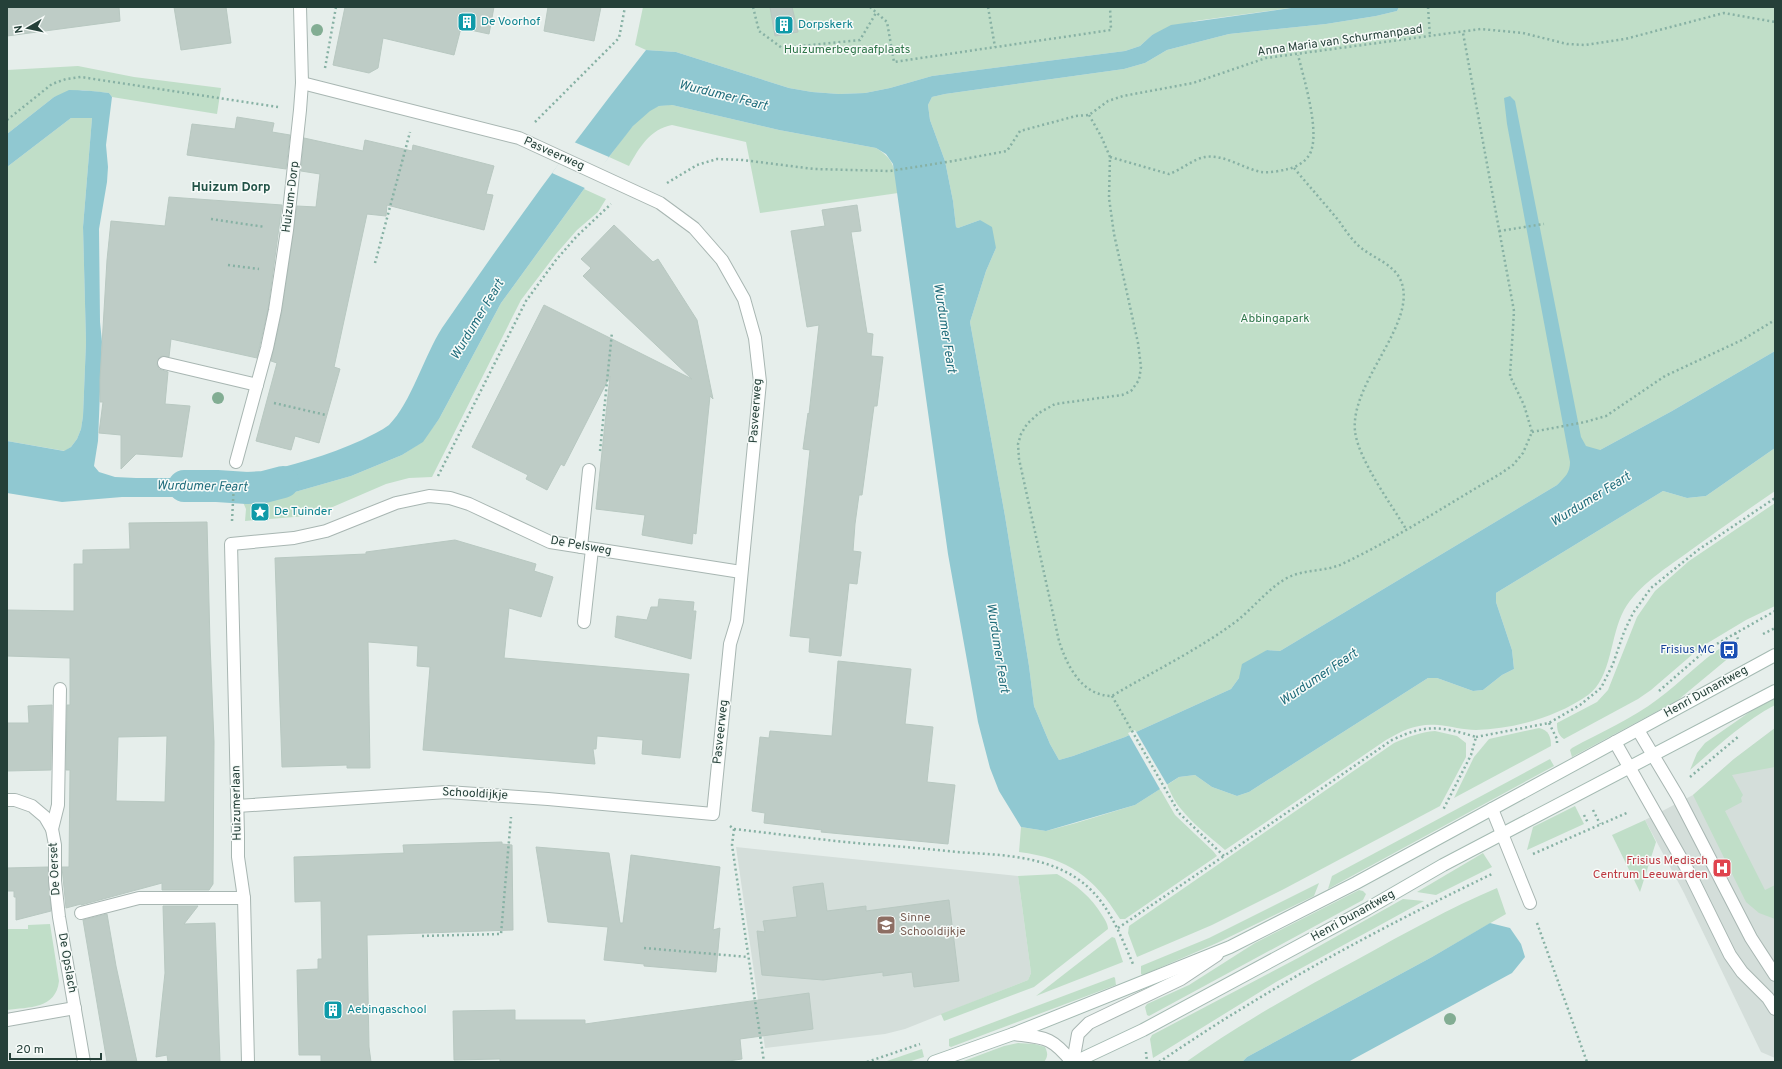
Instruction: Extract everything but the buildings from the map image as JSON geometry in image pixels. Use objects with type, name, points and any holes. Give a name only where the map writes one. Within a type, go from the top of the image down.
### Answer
[{"type":"street","name":"Huizum-Dorp","points":[[236,462],[272,326],[282,272],[302,83],[300,7]]},
{"type":"street","name":"Pasveerweg","points":[[302,83],[519,138],[660,203],[694,228],[722,260],[744,299],[755,338],[760,382],[737,621],[730,644],[713,814]]},
{"type":"street","points":[[164,363],[257,384]]},
{"type":"street","points":[[584,622],[589,470]]},
{"type":"street","name":"De Pelsweg","points":[[231,544],[294,538],[326,531],[396,503],[428,496],[450,498],[469,504],[550,542],[741,572]]},
{"type":"street","name":"Huizumerlaan","points":[[231,544],[238,857],[244,898],[248,1062]]},
{"type":"street","name":"Henri Dunantweg","points":[[934,1062],[1013,1034],[1230,947],[1356,883],[1775,655]]},
{"type":"street","points":[[52,829],[58,805],[60,689]]},
{"type":"street","name":"Henri Dunantweg","points":[[1074,1062],[1130,1037],[1367,909],[1444,865],[1775,691]]},
{"type":"street","points":[[1638,730],[1673,788],[1751,938],[1775,975]]},
{"type":"street","points":[[1615,742],[1692,876],[1730,955],[1742,972],[1772,999],[1775,1009]]},
{"type":"street","name":"Schooldijkje","points":[[237,806],[447,792],[513,796],[713,814]]},
{"type":"street","name":"De Oerset","points":[[7,800],[15,800],[32,806],[45,817],[52,829],[55,845],[55,881],[59,917]]},
{"type":"street","points":[[1492,810],[1530,903]]},
{"type":"street","points":[[80,913],[139,898],[244,898]]},
{"type":"street","name":"De Opslach","points":[[59,917],[84,1062]]},
{"type":"street","name":"Henri Dunantweg","points":[[1074,1062],[1078,1034],[1089,1023],[1181,979],[1230,947]]},
{"type":"street","name":"De Opslach","points":[[7,1020],[75,1008]]},
{"type":"street","points":[[1013,1034],[1048,1038],[1074,1062]]},
{"type":"path","points":[[322,89],[336,7]]},
{"type":"path","points":[[519,138],[619,38],[625,7]]},
{"type":"path","points":[[753,7],[759,31],[782,48],[860,40],[876,13]]},
{"type":"path","points":[[870,7],[887,22],[894,62],[1111,30],[1110,7]]},
{"type":"path","points":[[988,7],[995,47]]},
{"type":"path","name":"Anna Maria van Schurmanpaad","points":[[664,185],[697,165],[717,159],[744,160],[814,169],[890,171],[1007,151],[1020,132],[1076,116],[1089,115],[1108,101],[1123,96],[1193,83],[1266,58],[1430,37],[1428,7]]},
{"type":"path","points":[[1430,37],[1481,29],[1523,33],[1567,44],[1585,45],[1625,39],[1724,13],[1775,22]]},
{"type":"path","points":[[1089,115],[1101,136],[1110,157],[1109,198],[1114,234],[1138,343],[1141,367],[1139,380],[1131,391],[1122,396],[1055,404],[1044,410],[1027,424],[1021,434],[1018,444],[1019,459],[1059,641],[1064,656],[1082,683],[1101,696],[1112,696],[1219,634],[1236,622],[1272,588],[1288,578],[1300,573],[1337,566],[1366,553],[1513,465],[1523,453],[1532,432],[1524,405],[1510,376],[1514,311],[1463,32]]},
{"type":"path","points":[[1110,157],[1169,174],[1180,170],[1194,161],[1204,157],[1218,157],[1262,172],[1281,171],[1294,168],[1308,157],[1312,149],[1313,137],[1311,113],[1298,55]]},
{"type":"path","points":[[7,120],[52,84],[66,79],[81,78],[300,110]]},
{"type":"path","points":[[375,263],[415,112]]},
{"type":"path","points":[[1294,168],[1359,247],[1391,268],[1401,280],[1404,294],[1402,309],[1386,349],[1365,386],[1360,398],[1355,417],[1355,431],[1364,459],[1406,529]]},
{"type":"path","points":[[428,496],[526,301],[556,260],[577,236],[612,203],[625,186]]},
{"type":"path","points":[[211,219],[269,227]]},
{"type":"path","points":[[1499,231],[1544,224]]},
{"type":"path","points":[[228,265],[265,270]]},
{"type":"path","points":[[1532,432],[1584,422],[1606,416],[1665,376],[1742,340],[1775,320]]},
{"type":"path","points":[[589,470],[599,458],[612,332]]},
{"type":"path","points":[[267,401],[326,415]]},
{"type":"path","points":[[231,544],[234,479]]},
{"type":"path","points":[[1118,928],[1392,740],[1411,731],[1422,728],[1454,730],[1476,737],[1549,723],[1580,705],[1601,688],[1613,664],[1624,632],[1633,613],[1652,588],[1698,550],[1775,498]]},
{"type":"path","points":[[1654,696],[1706,650],[1775,611]]},
{"type":"path","points":[[1758,637],[1775,628]]},
{"type":"path","points":[[1735,633],[1738,639]]},
{"type":"path","points":[[1112,696],[1179,813],[1224,856]]},
{"type":"path","points":[[1549,723],[1557,739],[1557,743]]},
{"type":"path","points":[[1673,788],[1690,777],[1742,734]]},
{"type":"path","points":[[1443,810],[1471,755],[1476,737]]},
{"type":"path","points":[[422,936],[501,934],[513,796]]},
{"type":"path","points":[[1159,1062],[1237,1011],[1439,899],[1649,801]]},
{"type":"path","points":[[1436,814],[1450,807]]},
{"type":"path","points":[[713,814],[734,829],[839,842],[1005,856],[1038,861],[1063,871],[1082,882],[1100,900],[1118,928],[1133,964],[1140,961]]},
{"type":"path","points":[[734,829],[732,845],[764,1062]]},
{"type":"path","points":[[1530,903],[1587,1062]]},
{"type":"path","points":[[644,948],[748,957]]},
{"type":"path","points":[[867,1062],[924,1042]]},
{"type":"shaded area","name":"Frisius Medisch Centrum Leeuwarden","points":[[1775,728],[1775,1058],[1761,1052],[1684,893],[1645,820],[1693,795],[1734,759]]},
{"type":"shaded area","name":"Sinne Schooldijkje","points":[[736,847],[1018,876],[1031,973],[1028,980],[905,1029],[885,1034],[765,1048]]},
{"type":"green space","name":"Huizumerbegraafplaats","points":[[643,7],[1298,7],[1195,21],[1152,35],[1140,46],[1125,51],[932,76],[890,88],[865,93],[839,94],[812,92],[789,88],[676,52],[646,50],[635,45]]},
{"type":"green space","name":"Abbingapark","points":[[1399,7],[1775,7],[1775,351],[1672,411],[1600,450],[1570,470],[1567,476],[1557,485],[1280,651],[1267,650],[1239,678],[1231,689],[1125,737],[1059,760],[1050,744],[1034,706],[1005,516],[970,322],[986,271],[996,248],[980,220],[958,228],[956,227],[953,201],[945,161],[930,120],[928,105],[932,97],[945,94],[1124,69],[1145,63],[1167,50],[1229,34],[1326,24],[1376,16],[1397,11]]},
{"type":"green space","points":[[78,66],[134,77],[221,88],[217,114],[112,97],[109,93],[82,90],[54,97],[7,134],[7,70]]},
{"type":"green space","points":[[672,105],[779,130],[876,148],[883,152],[891,162],[895,172],[898,193],[760,213],[746,142],[672,125],[664,127],[651,135],[641,146],[629,166],[609,157],[631,128],[644,114],[659,106]]},
{"type":"green space","points":[[71,118],[92,118],[83,227],[86,342],[83,416],[81,429],[77,439],[71,447],[65,451],[7,441],[7,167]]},
{"type":"green space","points":[[584,189],[606,199],[598,212],[577,230],[556,254],[521,300],[432,477],[409,478],[386,484],[321,512],[307,516],[245,521],[246,509],[242,500],[260,502],[351,476],[402,455],[422,442],[439,419],[501,303]]},
{"type":"green space","points":[[1775,448],[1775,491],[1663,570],[1637,592],[1624,610],[1619,620],[1610,656],[1602,678],[1588,695],[1576,703],[1563,710],[1535,720],[1505,727],[1476,730],[1424,725],[1405,730],[1386,740],[1225,850],[1191,820],[1175,800],[1167,785],[1179,777],[1195,775],[1212,787],[1237,796],[1249,792],[1428,678],[1437,678],[1473,691],[1483,690],[1502,675],[1514,669],[1512,650],[1496,602],[1496,593],[1663,491],[1687,498],[1706,496]]},
{"type":"green space","points":[[1775,503],[1775,606],[1746,620],[1701,647],[1651,690],[1638,699],[1564,739],[1560,736],[1557,723],[1597,702],[1608,690],[1637,617],[1655,591],[1689,561]]},
{"type":"green space","points":[[1725,645],[1731,656],[1678,700],[1572,757],[1570,750],[1572,748],[1627,719],[1648,706]]},
{"type":"green space","points":[[1775,698],[1775,705],[1741,727],[1690,770],[1697,753],[1705,743],[1754,709]]},
{"type":"green space","points":[[1539,728],[1545,730],[1549,734],[1551,746],[1454,798],[1474,757],[1489,739]]},
{"type":"green space","points":[[1775,728],[1775,767],[1732,775],[1743,795],[1741,798],[1742,802],[1725,811],[1765,890],[1775,885],[1775,919],[1759,913],[1746,902],[1693,795],[1734,759]]},
{"type":"green space","points":[[1435,731],[1457,736],[1466,743],[1466,757],[1440,806],[1284,889],[1212,925],[1137,957],[1128,933],[1129,926],[1394,743],[1419,734]]},
{"type":"green space","points":[[1550,759],[1554,766],[1328,889],[1332,876]]},
{"type":"green space","points":[[1160,789],[1175,815],[1217,856],[1125,919],[1120,919],[1100,892],[1090,881],[1078,872],[1052,859],[1019,852],[1021,827],[1046,831],[1076,823],[1135,805]]},
{"type":"green space","points":[[1575,806],[1584,824],[1527,850],[1533,827]]},
{"type":"green space","points":[[1645,820],[1656,842],[1640,892],[1612,835]]},
{"type":"green space","points":[[1483,853],[1492,867],[1436,895],[1417,892]]},
{"type":"green space","points":[[1057,874],[1077,887],[1088,897],[1102,915],[1108,929],[1034,987],[944,1021],[941,1014],[1028,980],[1031,973],[1018,876]]},
{"type":"green space","points":[[1319,883],[1314,896],[1217,943],[1143,975],[1141,974],[1141,966],[1209,938]]},
{"type":"green space","points":[[1497,888],[1506,914],[1432,957],[1247,1057],[1242,1062],[1186,1062],[1249,1020],[1315,982],[1428,921]]},
{"type":"green space","points":[[1359,890],[1366,894],[1363,900],[1149,1016],[1147,1015],[1145,1007],[1147,1004],[1189,985],[1255,943]]},
{"type":"green space","points":[[1403,899],[1424,901],[1276,982],[1153,1058],[1150,1039],[1152,1035],[1298,958]]},
{"type":"green space","points":[[50,924],[59,981],[57,990],[53,997],[40,1005],[7,1010],[7,929],[28,929],[28,925]]},
{"type":"green space","points":[[1112,937],[1115,938],[1123,962],[1036,996]]},
{"type":"green space","points":[[1114,977],[1116,985],[951,1047],[949,1046],[949,1039]]},
{"type":"green space","points":[[1018,1043],[1035,1044],[1045,1047],[1047,1057],[1044,1062],[961,1062],[1004,1046]]},
{"type":"green space","points":[[922,1049],[924,1057],[908,1062],[884,1062]]},
{"type":"water","points":[[1298,7],[1399,7],[1397,11],[1376,16],[1326,24],[1229,34],[1167,50],[1145,63],[1124,69],[945,94],[932,97],[928,105],[930,120],[945,161],[953,201],[956,227],[958,228],[980,220],[992,227],[996,248],[986,271],[970,322],[1005,516],[1034,706],[1050,744],[1059,760],[1125,737],[1231,689],[1239,678],[1242,664],[1267,650],[1280,651],[1557,485],[1565,477],[1569,469],[1570,462],[1507,124],[1504,98],[1510,96],[1515,101],[1581,437],[1586,446],[1600,450],[1672,411],[1775,351],[1775,448],[1706,496],[1687,498],[1663,491],[1496,593],[1496,602],[1512,650],[1514,669],[1502,675],[1483,690],[1473,691],[1437,678],[1428,678],[1249,792],[1237,796],[1212,787],[1195,775],[1179,777],[1135,805],[1046,831],[1021,827],[999,791],[990,768],[978,722],[948,554],[893,164],[886,154],[876,148],[779,130],[672,105],[659,106],[650,111],[633,126],[584,189],[501,303],[439,419],[423,442],[402,455],[351,476],[260,502],[242,500],[240,496],[238,496],[241,476],[272,470],[318,457],[362,440],[389,425],[397,416],[411,392],[435,339],[442,328],[542,187],[646,50],[676,52],[789,88],[812,92],[839,94],[865,93],[890,88],[932,76],[1125,51],[1140,46],[1152,35],[1171,25]]},
{"type":"water","points":[[69,90],[109,93],[112,97],[106,145],[108,167],[107,182],[99,229],[100,322],[102,342],[98,441],[94,466],[99,472],[115,477],[177,478],[195,471],[226,474],[229,479],[228,495],[221,494],[219,498],[202,496],[122,497],[62,502],[7,493],[7,441],[64,451],[71,447],[77,439],[81,429],[83,416],[86,342],[83,227],[92,118],[71,118],[7,167],[7,134],[54,97]]},
{"type":"water","points":[[1490,923],[1510,928],[1521,944],[1525,957],[1512,973],[1348,1062],[1242,1062],[1247,1057],[1432,957]]},
{"type":"pier","points":[[574,142],[609,157],[587,189],[552,173]]},
{"type":"pier","points":[[1135,730],[1168,786],[1161,791],[1128,733]]},
{"type":"waterway","name":"Wurdumer Feart","points":[[184,486],[247,488],[264,487],[283,482]]},
{"type":"place","name":"De Voorhof","points":[[467,22]]},
{"type":"place","name":"Dorpskerk","points":[[784,25]]},
{"type":"place","name":"De Tuinder","points":[[260,512]]},
{"type":"place","name":"Frisius MC","points":[[1729,650]]},
{"type":"place","name":"Frisius Medisch Centrum Leeuwarden","points":[[1722,868]]},
{"type":"place","name":"Sinne Schooldijkje","points":[[886,925]]},
{"type":"place","name":"Aebingaschool","points":[[333,1010]]},
{"type":"district","name":"Huizum Dorp","points":[[231,188]]}]
